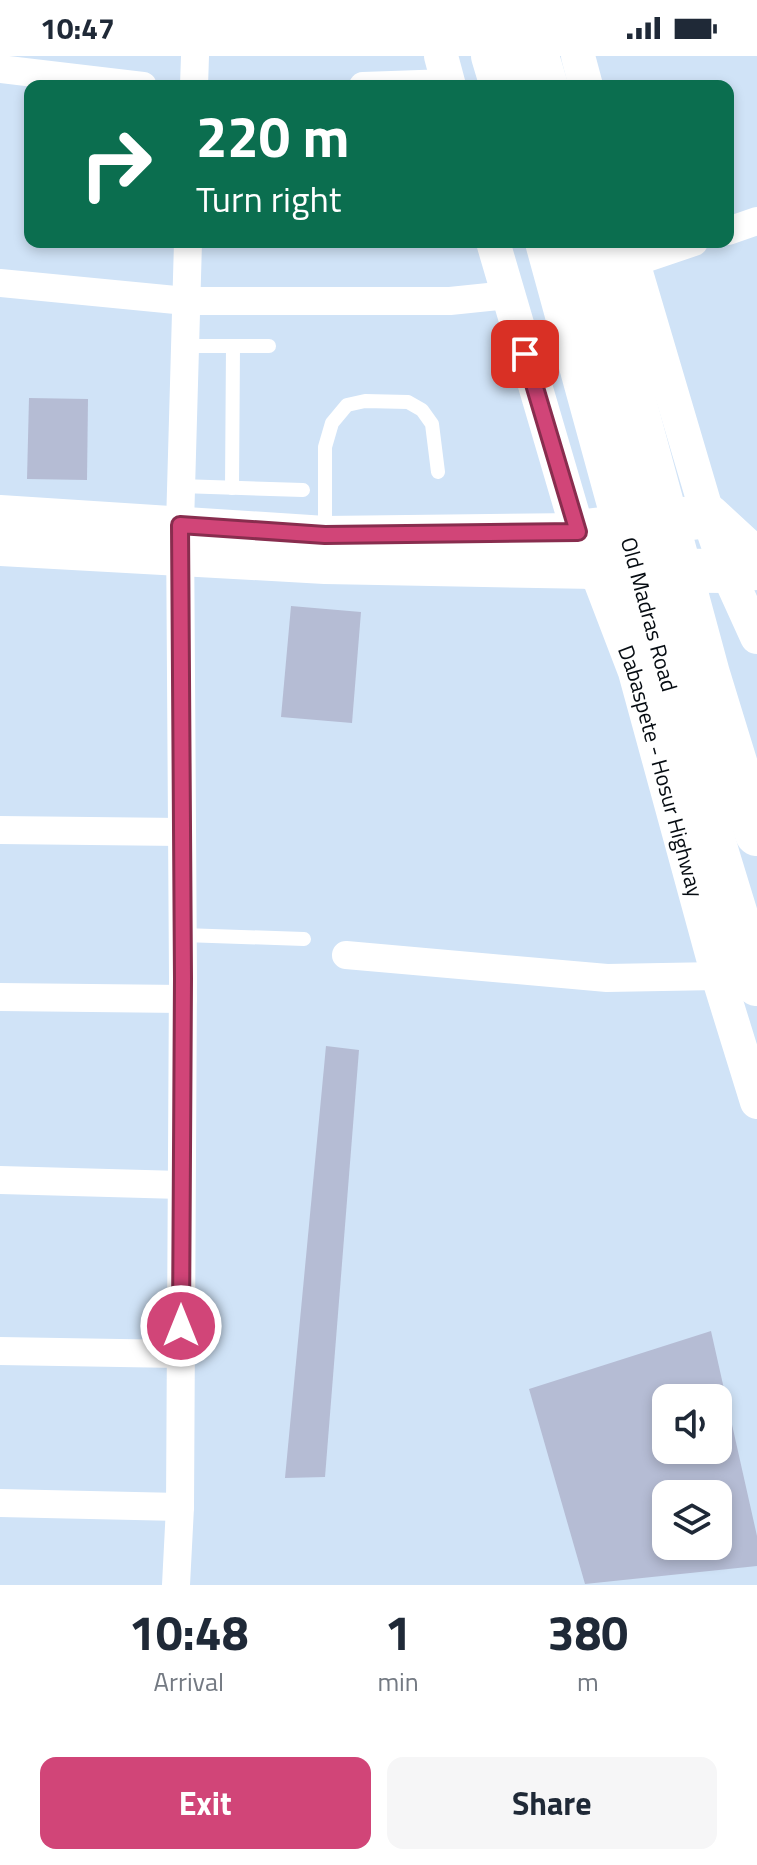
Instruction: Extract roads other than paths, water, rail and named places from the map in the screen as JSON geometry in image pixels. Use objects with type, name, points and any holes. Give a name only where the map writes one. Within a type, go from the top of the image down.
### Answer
[{"type":"highway","points":[[493,56],[500,80]]},
{"type":"highway","points":[[537,56],[544,80]]},
{"type":"highway","name":"Old Madras Road","points":[[549,248],[718,856],[738,980]]},
{"type":"highway","name":"Old Madras Road","points":[[593,248],[708,674],[757,834]]},
{"type":"highway","points":[[587,551],[708,516],[747,567]]},
{"type":"highway","points":[[587,551],[747,567]]},
{"type":"main road","points":[[0,514],[325,565],[587,551]]},
{"type":"main road","points":[[0,547],[325,535],[587,551]]},
{"type":"street","points":[[194,80],[195,56]]},
{"type":"street","points":[[578,56],[584,80]]},
{"type":"street","points":[[0,69],[93,80]]},
{"type":"street","points":[[408,80],[446,75]]},
{"type":"street","points":[[734,229],[757,221]]},
{"type":"street","points":[[176,1585],[180,1507],[183,999],[180,486],[188,248]]},
{"type":"street","name":"Dabaspete - Hosur Highway","points":[[495,248],[587,551],[635,672],[738,980],[757,1102]]},
{"type":"street","points":[[655,248],[629,252],[708,516]]},
{"type":"street","points":[[0,283],[186,301],[450,301],[508,295]]},
{"type":"street","points":[[747,567],[757,637]]},
{"type":"street","points":[[0,830],[181,832]]},
{"type":"street","points":[[346,955],[607,978],[738,980]]},
{"type":"street","points":[[0,997],[183,999]]},
{"type":"street","points":[[0,1180],[181,1185]]},
{"type":"street","points":[[0,1351],[180,1354]]},
{"type":"street","points":[[0,1503],[180,1507]]},
{"type":"lane","points":[[184,346],[269,346]]},
{"type":"lane","points":[[232,488],[233,346]]},
{"type":"lane","points":[[325,535],[325,447],[332,423],[347,405],[365,401],[408,402],[422,410],[432,424],[438,472]]},
{"type":"lane","points":[[180,486],[303,490]]},
{"type":"lane","points":[[183,935],[304,939]]}]
